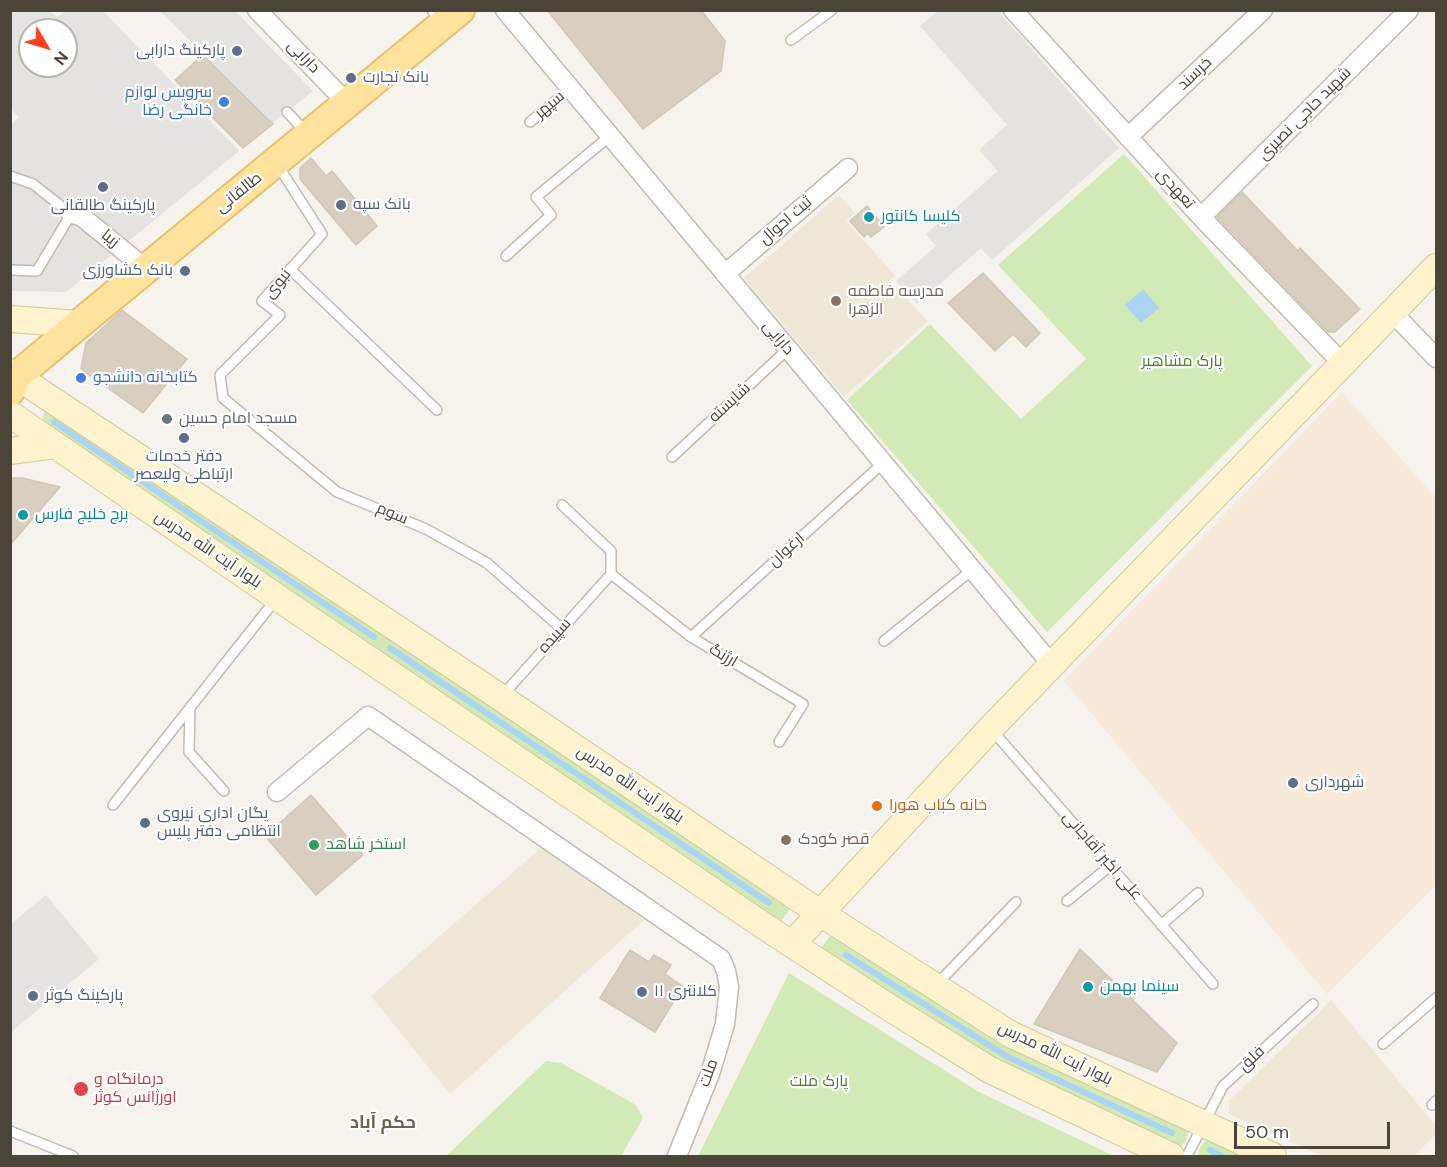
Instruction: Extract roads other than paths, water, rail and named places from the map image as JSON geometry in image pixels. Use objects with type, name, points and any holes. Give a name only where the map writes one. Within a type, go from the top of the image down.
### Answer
[{"type":"main road","name":"طالقانی","points":[[12,379],[348,104],[445,15]]},
{"type":"main road","points":[[792,944],[990,729],[1437,267]]},
{"type":"main road","points":[[10,319],[79,324]]},
{"type":"main road","name":"بلوار آیت الله مدرس","points":[[12,379],[500,697],[820,913],[1010,1034],[1273,1156]]},
{"type":"main road","name":"بلوار آیت الله مدرس","points":[[10,414],[792,944],[990,1070],[1171,1156]]},
{"type":"main road","points":[[10,451],[55,445]]},
{"type":"street","name":"دارابی","points":[[257,10],[348,104]]},
{"type":"street","name":"دارایی","points":[[504,10],[1052,665]]},
{"type":"street","name":"تعهدی","points":[[1013,10],[1201,217],[1343,364]]},
{"type":"street","name":"خرسند","points":[[1128,137],[1263,10]]},
{"type":"street","name":"شهید حاجی نصیری","points":[[1201,217],[1409,10]]},
{"type":"street","name":"ثبت احوال","points":[[725,274],[848,168]]},
{"type":"street","name":"زیبا","points":[[71,214],[81,216],[146,269]]},
{"type":"street","points":[[1393,312],[1437,358]]},
{"type":"street","name":"ملت","points":[[277,792],[368,716],[721,959],[729,987],[725,1024],[710,1074],[677,1156]]},
{"type":"lane","points":[[791,40],[832,10]]},
{"type":"lane","name":"سپهر","points":[[530,122],[570,89]]},
{"type":"lane","points":[[287,112],[310,135]]},
{"type":"lane","points":[[506,256],[551,215],[536,197],[610,136]]},
{"type":"lane","name":"نبوی","points":[[223,398],[220,375],[280,315],[262,301],[322,234],[276,163]]},
{"type":"lane","points":[[10,176],[33,184],[71,214],[37,271],[10,270]]},
{"type":"lane","points":[[290,269],[437,410]]},
{"type":"lane","name":"شایسته","points":[[672,457],[788,349]]},
{"type":"lane","name":"سوم","points":[[223,398],[337,492],[426,529],[487,563],[561,629]]},
{"type":"lane","name":"ارغوان","points":[[692,637],[883,463]]},
{"type":"lane","points":[[562,505],[611,551],[611,574]]},
{"type":"lane","points":[[884,641],[972,570]]},
{"type":"lane","name":"سپیده","points":[[500,697],[611,574]]},
{"type":"lane","name":"ارژنگ","points":[[611,574],[692,637],[803,704],[779,742]]},
{"type":"lane","points":[[113,805],[278,597]]},
{"type":"lane","points":[[190,707],[189,752],[224,790]]},
{"type":"lane","name":"علی اکبر آقاجانی","points":[[990,729],[1213,984]]},
{"type":"lane","points":[[1068,901],[1110,866]]},
{"type":"lane","points":[[1161,925],[1198,892]]},
{"type":"lane","points":[[935,987],[1016,902]]},
{"type":"lane","points":[[1383,1044],[1437,998]]},
{"type":"lane","name":"فلق","points":[[1186,1156],[1224,1086],[1313,1004]]},
{"type":"lane","points":[[10,1131],[73,1156]]},
{"type":"water","points":[[1143,289],[1159,308],[1141,323],[1125,305]]},
{"type":"waterway","points":[[54,422],[374,637]]},
{"type":"waterway","points":[[390,648],[769,903]]},
{"type":"waterway","points":[[846,955],[1008,1057],[1172,1133]]},
{"type":"waterway","points":[[1210,1150],[1222,1156]]},
{"type":"place","name":"پارکینگ دارابی","points":[[237,51]]},
{"type":"place","name":"بانک تجارت","points":[[351,78]]},
{"type":"place","name":"سرویس لوازم خانگی رضا","points":[[224,102]]},
{"type":"place","name":"پارکینگ طالقانی","points":[[103,187]]},
{"type":"place","name":"بانک سپه","points":[[341,205]]},
{"type":"place","name":"کلیسا کانتور","points":[[869,217]]},
{"type":"place","name":"بانک کشاورزی","points":[[185,271]]},
{"type":"place","name":"مدرسه فاطمه الزهرا","points":[[836,301]]},
{"type":"place","name":"کتابخانه دانشجو","points":[[81,378]]},
{"type":"place","name":"مسجد امام حسین","points":[[167,419]]},
{"type":"place","name":"دفتر خدمات ارتباطی ولیعصر","points":[[184,438]]},
{"type":"place","name":"برج خلیج فارس","points":[[23,515]]},
{"type":"place","name":"شهرداری","points":[[1293,783]]},
{"type":"place","name":"خانه کباب هورا","points":[[877,806]]},
{"type":"place","name":"یگان اداری نیروی انتظامی دفتر پلیس","points":[[145,823]]},
{"type":"place","name":"قصر کودک","points":[[786,840]]},
{"type":"place","name":"استخر شاهد","points":[[314,845]]},
{"type":"place","name":"سینما بهمن","points":[[1088,987]]},
{"type":"place","name":"کلانتری ۱۱","points":[[642,992]]},
{"type":"place","name":"پارکینگ کوثر","points":[[33,996]]},
{"type":"place","name":"درمانگاه و اورژانس کوثر","points":[[81,1089]]},
{"type":"district","name":"حکم آباد","points":[[383,1123]]},
{"type":"park label","name":"پارک مشاهیر","points":[[1182,362]]},
{"type":"park label","name":"پارک ملت","points":[[819,1082]]}]
